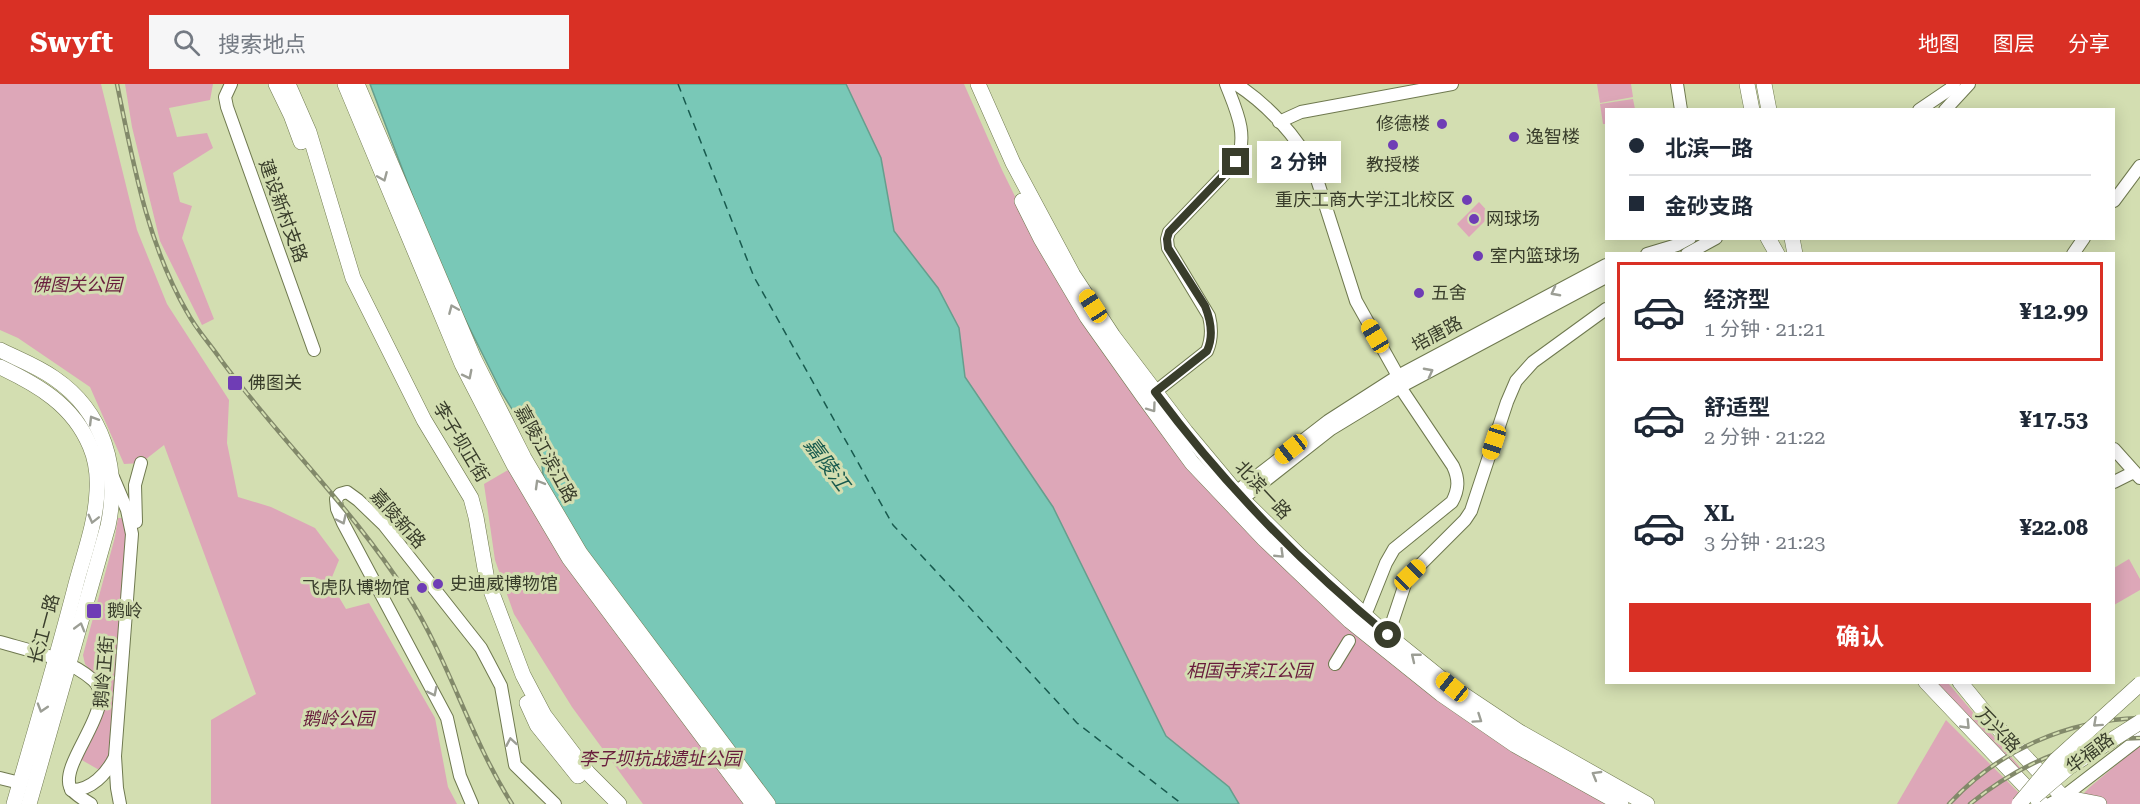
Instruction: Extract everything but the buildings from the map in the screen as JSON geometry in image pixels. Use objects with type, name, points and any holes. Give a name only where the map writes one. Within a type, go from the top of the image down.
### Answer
[{"type":"main road","name":"李子坝正街","points":[[276,84],[296,112]]},
{"type":"main road","name":"李子坝正街","points":[[288,84],[356,296],[414,422],[464,504],[482,599],[537,725],[578,776],[606,804]]},
{"type":"main road","name":"嘉陵江滨江路","points":[[345,84],[462,364],[514,465],[569,558],[753,804]]},
{"type":"main road","name":"嘉陵江滨江路","points":[[357,84],[474,359],[524,458],[580,553],[768,804]]},
{"type":"main road","name":"北滨一路","points":[[968,84],[1005,168],[1046,249],[1087,317],[1192,463],[1264,539],[1350,621],[1441,694],[1515,745],[1622,804]]},
{"type":"main road","name":"北滨一路","points":[[978,84],[1013,163],[1073,275],[1113,336],[1185,432],[1239,496],[1299,555],[1388,635],[1452,687],[1508,724],[1647,804]]},
{"type":"main road","points":[[1748,84],[1752,108]]},
{"type":"main road","points":[[1764,84],[1769,108]]},
{"type":"main road","name":"李子坝正街","points":[[356,296],[424,420],[471,498],[489,588],[523,675],[544,715],[588,773],[620,804]]},
{"type":"main road","name":"长江一路","points":[[0,350],[56,379],[84,406],[104,439],[112,474],[113,493],[108,526],[14,804]]},
{"type":"main road","name":"长江一路","points":[[0,367],[31,381],[73,416],[90,446],[95,461],[97,492],[63,662],[28,804]]},
{"type":"main road","name":"万兴路","points":[[1928,684],[2042,804]]},
{"type":"main road","name":"万兴路","points":[[1962,684],[2057,802]]},
{"type":"main road","points":[[2019,804],[2056,760],[2140,684]]},
{"type":"main road","points":[[2026,804],[2069,767],[2140,722]]},
{"type":"main road","points":[[2057,802],[2099,804]]},
{"type":"street","name":"建设新村支路","points":[[231,84],[225,98],[227,107],[314,351]]},
{"type":"street","points":[[1155,392],[1207,351],[1210,343],[1209,316],[1168,248],[1167,239],[1169,232],[1236,162],[1240,154],[1243,143],[1242,130],[1226,84]]},
{"type":"street","points":[[1236,84],[1263,105],[1299,144],[1314,170],[1356,301],[1399,381],[1454,466],[1457,475],[1458,485],[1452,502],[1394,549],[1368,608]]},
{"type":"street","points":[[1279,122],[1300,112],[1452,84]]},
{"type":"street","points":[[1677,84],[1681,108]]},
{"type":"street","points":[[1921,108],[1954,84]]},
{"type":"street","points":[[1947,108],[1970,84]]},
{"type":"street","points":[[2115,200],[2140,166]]},
{"type":"street","points":[[1654,252],[1686,240]]},
{"type":"street","points":[[1691,252],[1712,240]]},
{"type":"street","name":"培唐路","points":[[1239,496],[1399,381],[1605,266]]},
{"type":"street","name":"培唐路","points":[[1399,381],[1605,278]]},
{"type":"street","points":[[1388,635],[1410,575],[1465,520],[1471,511],[1506,402],[1516,381],[1533,362],[1605,310]]},
{"type":"street","points":[[2115,450],[2137,475],[2115,482]]},
{"type":"street","points":[[132,534],[136,526],[135,485],[141,463]]},
{"type":"street","name":"鹅岭正街","points":[[112,474],[127,510],[132,534],[115,756],[120,804]]},
{"type":"street","name":"嘉陵新路","points":[[472,804],[460,776],[447,718],[343,523],[337,509],[336,499],[340,494],[347,492],[384,525],[481,648],[501,686],[516,765],[555,804]]},
{"type":"street","points":[[1335,664],[1349,641]]},
{"type":"street","points":[[0,642],[63,662],[93,680],[100,692],[100,700],[72,769],[69,784],[71,790],[91,804]]},
{"type":"street","name":"华福路","points":[[2057,802],[2140,738]]},
{"type":"street","points":[[71,790],[79,791],[86,788],[104,774],[115,756]]},
{"type":"street","points":[[0,778],[20,783]]},
{"type":"green space","points":[[0,84],[101,84],[137,230],[167,304],[229,400],[227,443],[238,497],[271,507],[315,528],[339,560],[330,582],[346,609],[369,603],[435,718],[448,787],[457,804],[211,804],[211,720],[256,694],[164,445],[141,463],[124,464],[90,387],[18,338],[0,330]]},
{"type":"green space","points":[[125,84],[213,84],[210,100],[169,108],[177,137],[207,133],[213,148],[173,173],[180,202],[192,206],[182,238],[214,319],[202,325],[160,241],[132,127]]},
{"type":"green space","name":"相国寺滨江公园","points":[[846,84],[964,84],[1002,170],[1037,241],[1082,318],[1260,542],[1614,804],[1239,804],[1229,787],[1166,736],[1053,507],[965,377],[959,328],[938,288],[894,231],[881,158]]},
{"type":"green space","points":[[1597,84],[1631,84],[1633,97],[1600,103]]},
{"type":"green space","points":[[1633,99],[1635,108],[1605,108],[1605,124],[1603,124],[1600,104]]},
{"type":"green space","name":"网球场","points":[[1479,202],[1491,215],[1469,237],[1457,224]]},
{"type":"green space","name":"李子坝抗战遗址公园","points":[[508,470],[570,571],[744,804],[643,804],[572,707],[514,614],[495,560],[484,484]]},
{"type":"green space","points":[[118,518],[125,518],[127,526],[112,757],[101,771],[80,759],[101,712],[95,675],[85,664],[83,655]]},
{"type":"green space","points":[[2129,559],[2140,579],[2140,590],[2115,604],[2115,567]]},
{"type":"green space","points":[[1935,684],[1949,684],[2023,771],[2019,774]]},
{"type":"green space","points":[[1946,720],[2022,796],[2023,804],[1897,804]]},
{"type":"green space","points":[[2140,745],[2140,804],[2073,804],[2090,787]]},
{"type":"water","name":"嘉陵江","points":[[370,84],[846,84],[881,158],[894,231],[938,288],[959,328],[965,377],[1053,507],[1166,736],[1229,787],[1239,804],[762,804],[548,521],[541,456],[502,393],[441,271]]},
{"type":"ferry route","points":[[678,84],[754,277],[893,525],[1077,723],[1182,804]]},
{"type":"railway","points":[[117,84],[151,230],[173,286],[187,312],[244,390],[364,533],[407,594],[422,619],[484,753],[512,804]]},
{"type":"railway","points":[[1949,804],[1990,768],[2036,742],[2086,725],[2140,718]]},
{"type":"railway","points":[[1970,804],[2008,777],[2049,756],[2093,743],[2140,738]]},
{"type":"place","name":"修德楼","points":[[1442,124]]},
{"type":"place","name":"逸智楼","points":[[1514,137]]},
{"type":"place","name":"教授楼","points":[[1393,145]]},
{"type":"place","name":"重庆工商大学江北校区","points":[[1467,200]]},
{"type":"place","name":"网球场","points":[[1474,219]]},
{"type":"place","name":"室内篮球场","points":[[1478,256]]},
{"type":"place","name":"五舍","points":[[1419,293]]},
{"type":"place","name":"佛图关","points":[[235,383]]},
{"type":"place","name":"史迪威博物馆","points":[[438,584]]},
{"type":"place","name":"飞虎队博物馆","points":[[422,588]]},
{"type":"place","name":"鹅岭","points":[[94,611]]},
{"type":"route","points":[[1236,162],[1169,232],[1168,248],[1205,306],[1211,324],[1211,333],[1207,351],[1155,392],[1185,432],[1242,499],[1299,555],[1388,635]]},
{"type":"park label","name":"佛图关公园","points":[[77,285]]},
{"type":"park label","name":"鹅岭公园","points":[[338,719]]}]
